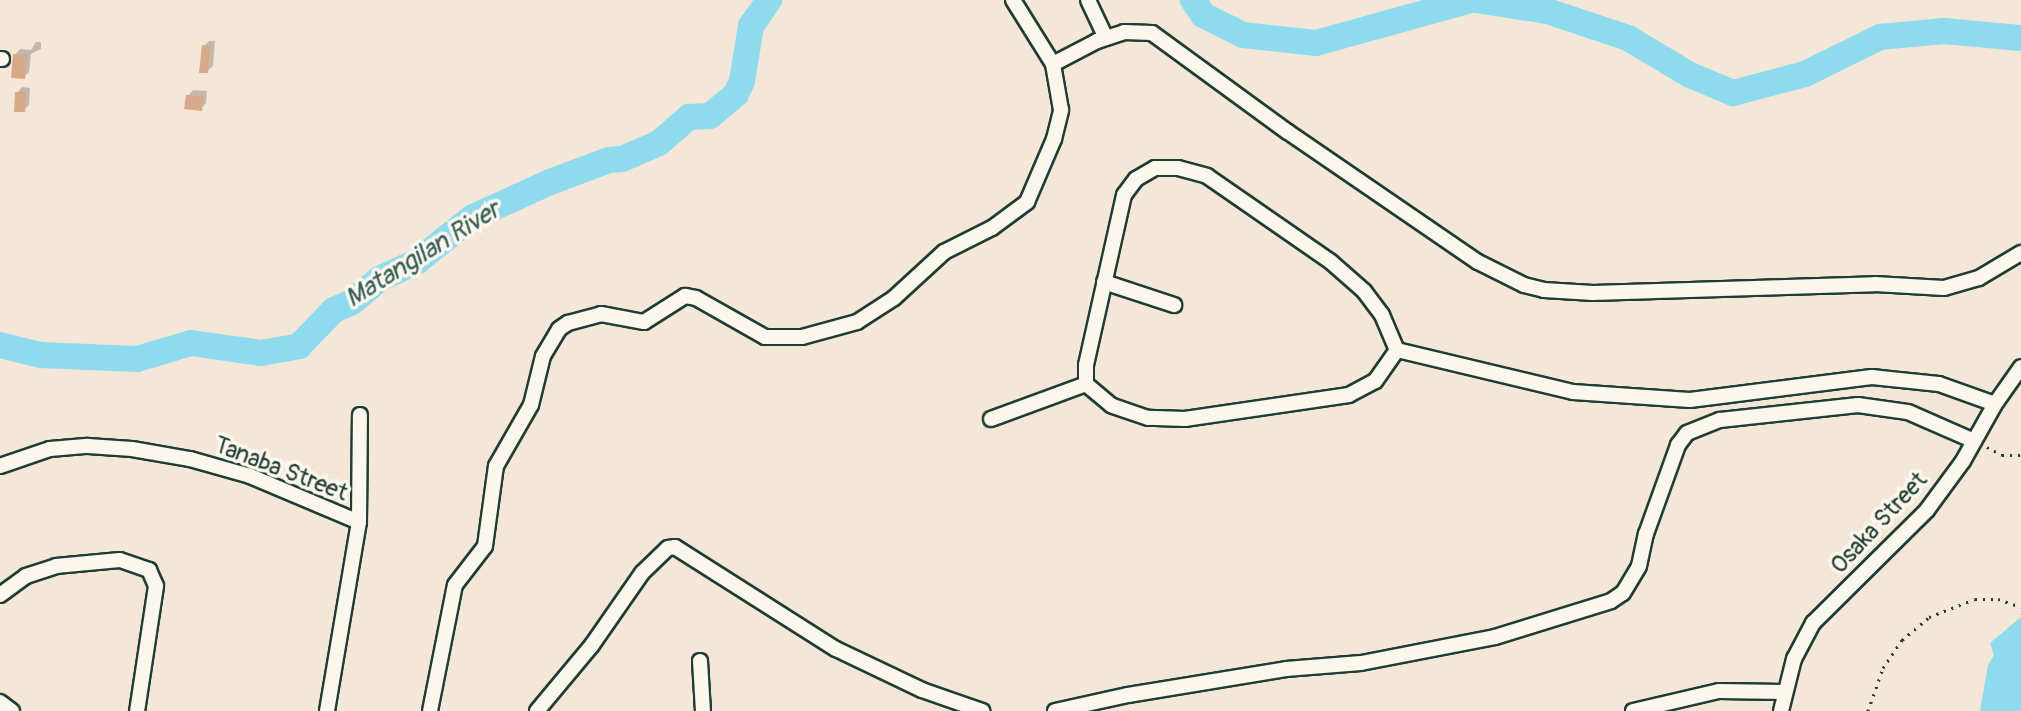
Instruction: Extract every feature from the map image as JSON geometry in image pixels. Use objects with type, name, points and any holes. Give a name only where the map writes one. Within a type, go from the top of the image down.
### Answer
[{"type":"street","points":[[430,711],[455,585],[485,546],[496,466],[531,405],[543,356],[559,329],[589,315],[601,314],[644,322],[685,296],[696,298],[765,337],[802,337],[857,322],[894,298],[944,252],[992,228],[1027,202],[1049,152],[1061,110],[1053,64],[1013,0]]},
{"type":"street","points":[[1088,0],[1106,38]]},
{"type":"street","points":[[1053,64],[1124,32],[1152,33],[1288,132],[1478,262],[1524,285],[1544,290],[1622,293],[1875,284],[1944,288],[1995,271],[2021,253]]},
{"type":"street","points":[[1155,168],[1178,168],[1207,176],[1331,262],[1364,291],[1382,315],[1397,350],[1375,381],[1349,395],[1185,419],[1148,418],[1111,405],[1086,384],[1086,365],[1124,195],[1136,179],[1155,168]]},
{"type":"street","points":[[1104,282],[1174,305]]},
{"type":"street","points":[[1397,350],[1573,392],[1690,400],[1872,377],[1939,384],[1995,404]]},
{"type":"street","name":"Osaka Street","points":[[1781,711],[1794,659],[1813,623],[1927,510],[2021,367]]},
{"type":"street","points":[[991,419],[1086,384]]},
{"type":"street","points":[[1055,711],[1128,695],[1286,669],[1361,663],[1495,637],[1611,601],[1623,593],[1639,566],[1646,534],[1678,445],[1687,433],[1720,420],[1858,405],[1908,412],[1974,441]]},
{"type":"street","points":[[327,711],[359,522],[360,415]]},
{"type":"street","name":"Tanaba Street","points":[[0,466],[50,449],[88,446],[132,449],[190,459],[250,476],[359,522]]},
{"type":"street","points":[[537,711],[592,645],[647,566],[668,548],[675,547],[836,649],[922,690],[982,711]]},
{"type":"street","points":[[0,595],[26,576],[56,566],[120,560],[149,570],[156,586],[137,711]]},
{"type":"street","points":[[700,661],[703,711]]},
{"type":"street","points":[[1633,711],[1719,691],[1784,692]]},
{"type":"street","points":[[0,702],[12,711]]},
{"type":"path","points":[[1974,441],[2002,455],[2021,455]]},
{"type":"path","points":[[1868,711],[1883,668],[1902,640],[1929,617],[1975,599],[1998,599],[2021,607]]},
{"type":"water","points":[[2021,617],[2021,711],[1980,711],[1988,665],[1994,655],[1990,643]]},
{"type":"building","points":[[202,45],[210,46],[208,73],[199,73]]},
{"type":"building","points":[[13,54],[27,55],[25,79],[11,78]]},
{"type":"building","points":[[15,92],[26,92],[25,112],[14,112]]},
{"type":"building","points":[[186,95],[203,96],[202,111],[184,109]]},
{"type":"waterway","name":"Matangilan River","points":[[0,345],[40,355],[137,359],[191,343],[261,353],[299,346],[334,310],[352,302],[379,279],[416,262],[473,217],[550,182],[609,160],[622,159],[659,143],[689,117],[710,116],[736,94],[742,81],[751,26],[769,0]]},
{"type":"waterway","name":"Matangilan River","points":[[1193,0],[1203,15],[1243,35],[1316,43],[1471,0]]},
{"type":"waterway","name":"Matangilan River","points":[[1476,0],[1547,11],[1628,38],[1690,75],[1733,93],[1805,74],[1880,37],[1944,31],[2021,38]]}]
